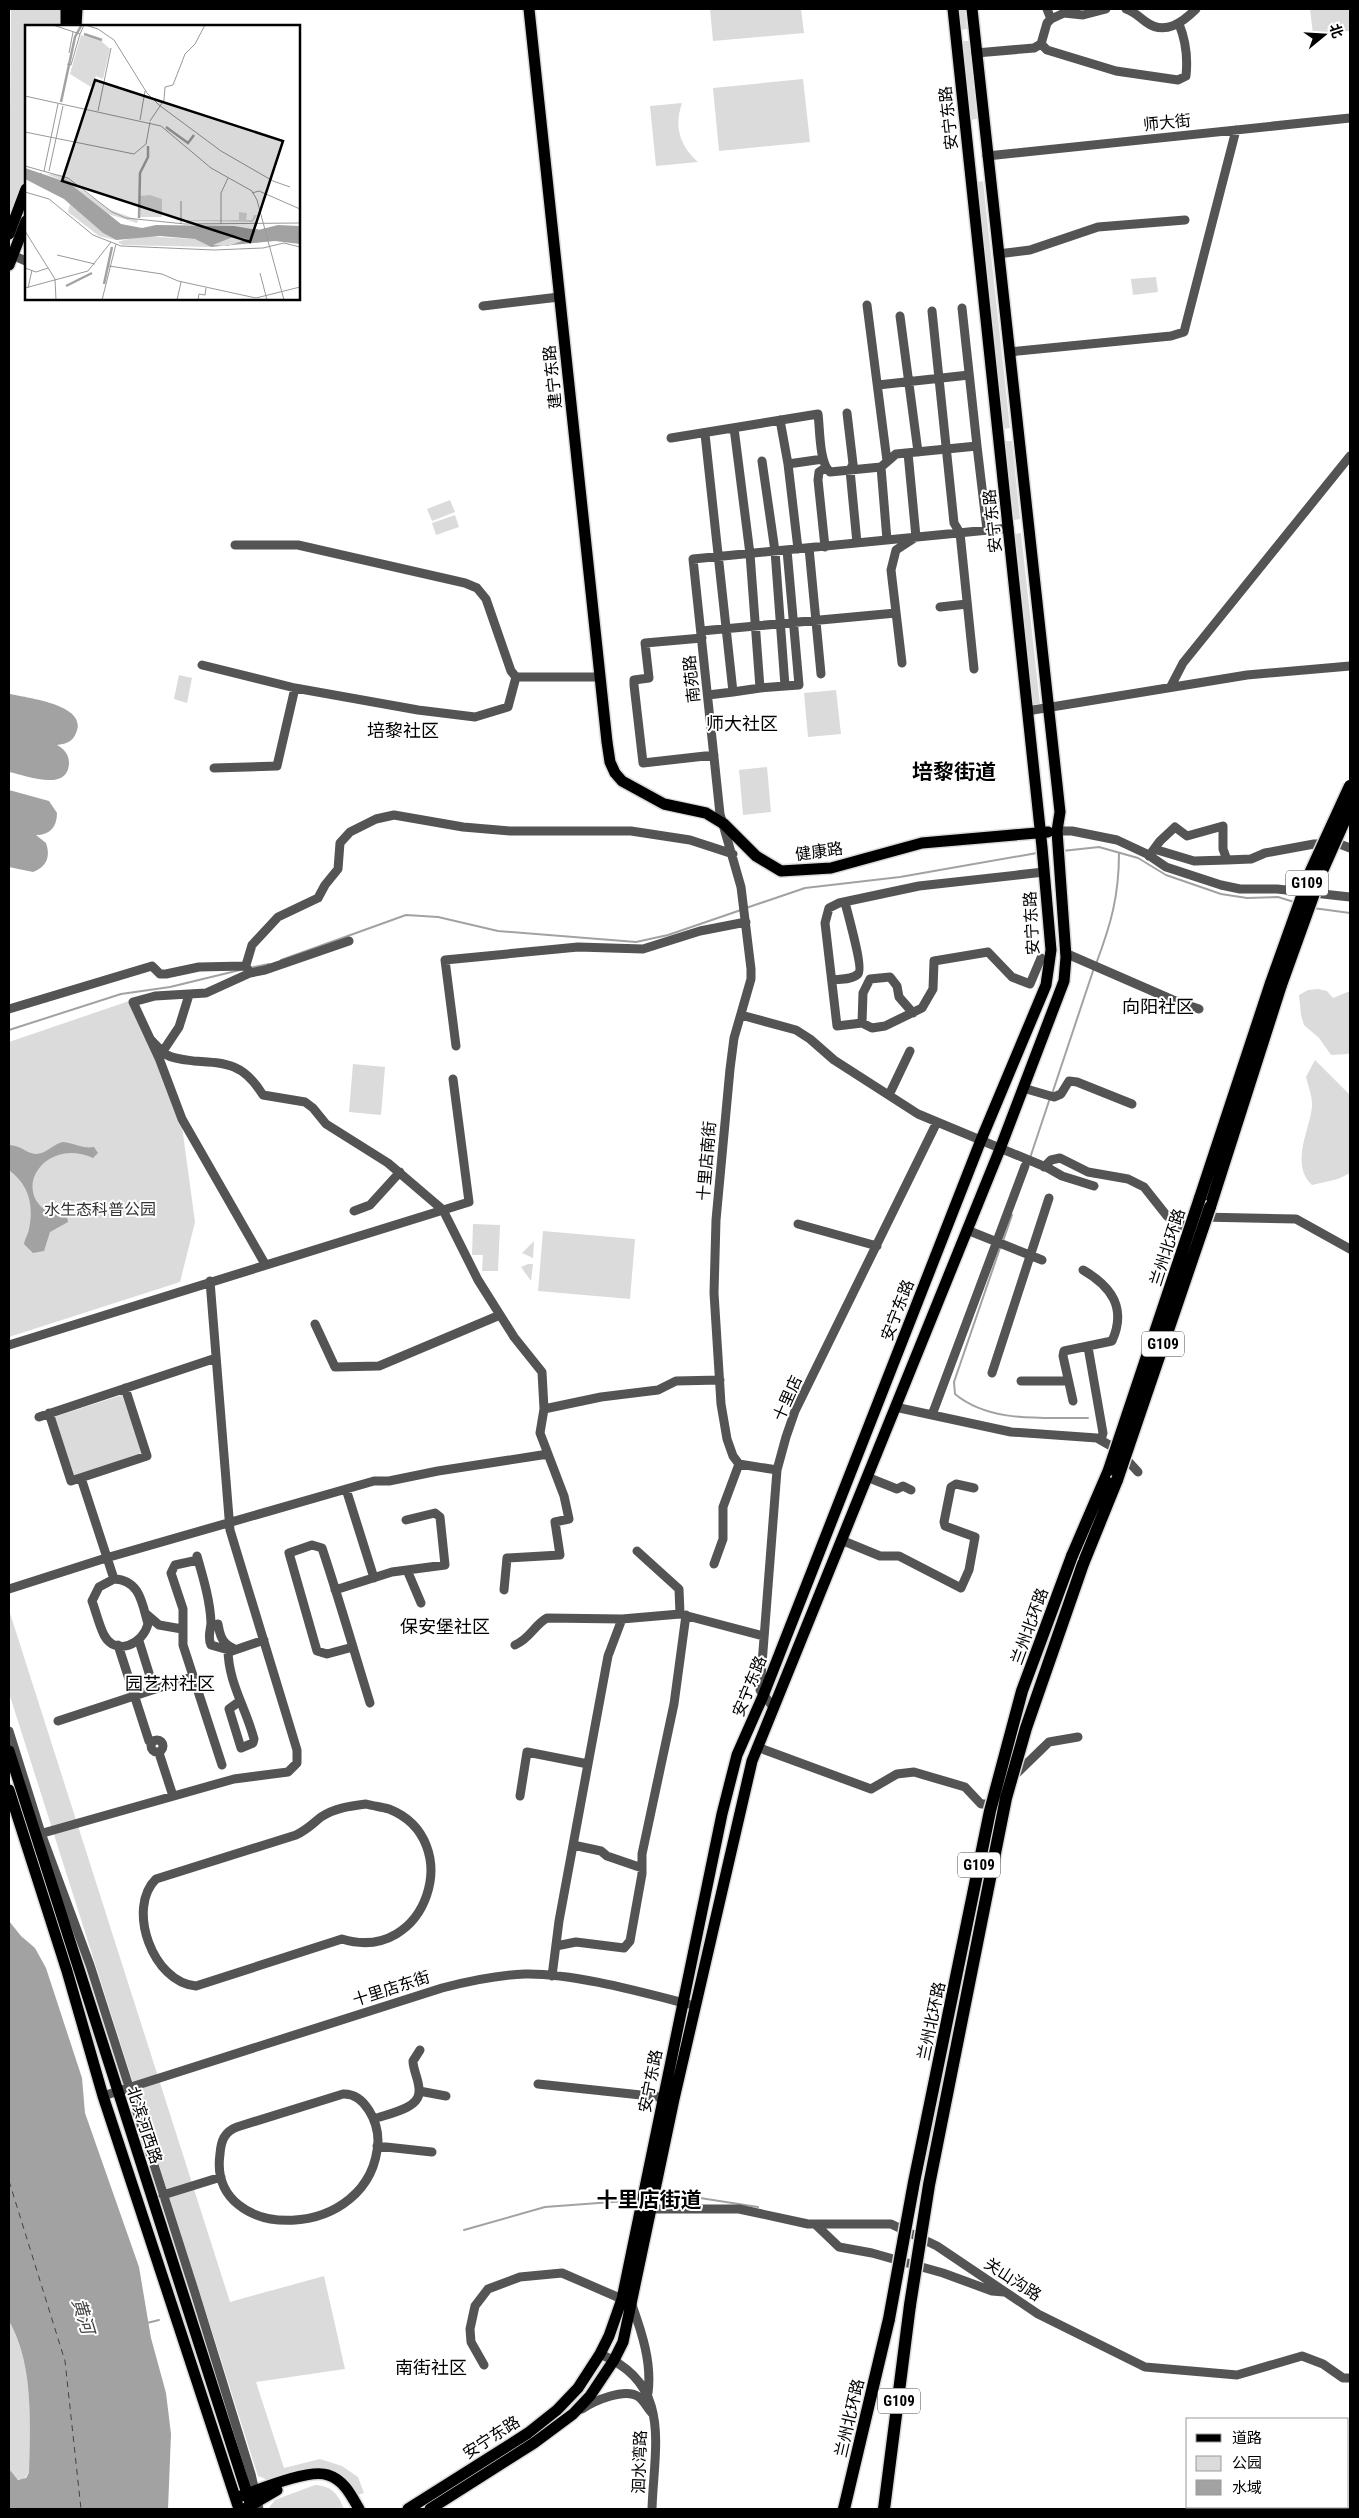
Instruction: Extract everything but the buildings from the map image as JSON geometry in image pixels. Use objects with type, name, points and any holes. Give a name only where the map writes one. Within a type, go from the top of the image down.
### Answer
[{"type":"highway","name":"兰州北环路","points":[[885,2503],[910,2305],[929,2186],[1006,1798],[1026,1728],[1083,1564],[1117,1480],[1210,1207],[1311,872],[1350,786]]},
{"type":"highway","name":"兰州北环路","points":[[844,2509],[889,2319],[914,2182],[990,1811],[1022,1691],[1072,1556],[1109,1470],[1200,1198],[1276,984],[1350,808]]},
{"type":"main road","points":[[66,9],[66,25]]},
{"type":"main road","points":[[76,25],[77,9]]},
{"type":"main road","name":"建宁东路","points":[[528,9],[606,742]]},
{"type":"main road","name":"安宁东路","points":[[408,2509],[528,2433],[557,2410],[578,2388],[600,2354],[627,2302],[653,2202],[682,2002],[722,1814],[737,1755],[763,1696],[981,1140],[1046,985],[1050,950],[1044,867],[953,9]]},
{"type":"main road","name":"安宁东路","points":[[627,2302],[641,2200],[695,2006],[752,1761],[1000,1148],[1064,981],[1065,953],[1057,831],[1060,812],[972,9]]},
{"type":"main road","points":[[9,234],[25,192]]},
{"type":"main road","points":[[9,265],[25,223]]},
{"type":"main road","name":"健康路","points":[[606,742],[610,762],[615,773],[622,781],[664,804],[706,814],[724,824],[756,856],[781,871],[794,872],[832,868],[922,843],[1057,831]]},
{"type":"main road","name":"北滨河西路","points":[[9,1751],[122,2089],[250,2504]]},
{"type":"main road","name":"北滨河西路","points":[[9,1790],[68,1971],[104,2096],[235,2498],[250,2504]]},
{"type":"main road","points":[[430,2509],[534,2443],[573,2414],[590,2396],[614,2360],[622,2342],[627,2302]]},
{"type":"main road","points":[[250,2504],[310,2474],[327,2474],[341,2482],[358,2509]]},
{"type":"main road","points":[[250,2504],[280,2488],[313,2477],[330,2480],[344,2492],[350,2509]]},
{"type":"street","points":[[1047,9],[1051,19]]},
{"type":"street","points":[[1126,9],[1135,12],[1155,27],[1164,28],[1179,24],[1196,9]]},
{"type":"street","points":[[976,53],[1034,48],[1041,44],[1047,23],[1051,19],[1064,14],[1083,15],[1100,10]]},
{"type":"street","points":[[1041,44],[1047,50],[1116,71],[1178,80],[1186,76],[1187,67],[1184,37],[1179,24]]},
{"type":"street","name":"师大街","points":[[987,156],[1350,118]]},
{"type":"street","points":[[1009,352],[1171,336],[1184,332],[1236,130]]},
{"type":"street","points":[[998,254],[1030,250],[1098,227],[1185,220]]},
{"type":"street","points":[[483,306],[560,298]]},
{"type":"street","points":[[867,305],[878,385],[887,540]]},
{"type":"street","points":[[962,308],[987,530]]},
{"type":"street","points":[[932,311],[954,523],[960,533],[974,669]]},
{"type":"street","points":[[900,316],[908,382],[916,537]]},
{"type":"street","points":[[878,385],[969,376]]},
{"type":"street","points":[[847,413],[854,464],[850,470],[857,543]]},
{"type":"street","points":[[671,438],[706,434],[818,414],[824,463],[830,472],[884,464],[896,454],[977,446]]},
{"type":"street","points":[[780,420],[788,464],[798,549]]},
{"type":"street","points":[[734,428],[750,554],[760,688]]},
{"type":"street","points":[[706,434],[733,692]]},
{"type":"street","points":[[762,461],[775,552],[785,686]]},
{"type":"street","points":[[1171,686],[1183,663],[1349,462]]},
{"type":"street","points":[[788,464],[824,463]]},
{"type":"street","points":[[824,463],[819,472],[818,480],[825,547]]},
{"type":"street","points":[[720,556],[1009,528]]},
{"type":"street","points":[[902,663],[891,570],[896,550],[916,537]]},
{"type":"street","points":[[234,545],[298,545],[465,583],[478,588],[486,599],[511,671],[516,677]]},
{"type":"street","points":[[809,548],[821,674]]},
{"type":"street","points":[[708,694],[799,685],[787,550]]},
{"type":"street","name":"南苑路","points":[[720,556],[693,559],[720,814],[724,824]]},
{"type":"street","points":[[940,607],[967,604]]},
{"type":"street","points":[[714,755],[643,763],[634,680],[649,678],[645,643],[727,628],[896,613]]},
{"type":"street","points":[[202,666],[295,688],[418,710],[475,717],[508,707],[516,677]]},
{"type":"street","points":[[1027,711],[1247,675],[1350,666]]},
{"type":"street","points":[[516,677],[600,677]]},
{"type":"street","points":[[214,768],[277,766],[295,688]]},
{"type":"street","points":[[248,969],[252,945],[278,917],[318,898],[325,884],[338,869],[340,843],[350,832],[376,820],[394,815],[463,827],[510,831],[631,831],[690,840],[733,854]]},
{"type":"street","name":"十里店南街","points":[[724,824],[744,903],[751,978],[730,1069],[716,1220],[714,1293],[720,1380],[727,1439],[733,1456],[739,1464]]},
{"type":"street","points":[[1152,852],[1174,827],[1187,836],[1223,826],[1223,849],[1227,860]]},
{"type":"street","points":[[1057,831],[1072,831],[1117,840],[1152,852],[1194,861],[1251,858],[1265,853],[1337,842],[1350,848]]},
{"type":"street","points":[[1152,852],[1166,868],[1240,889],[1277,889],[1350,897]]},
{"type":"street","points":[[1041,958],[1030,984],[1012,977],[988,952],[934,961],[933,989],[922,1008],[885,1026],[872,1028],[862,1023],[837,1026],[825,923],[830,908],[845,902],[919,886],[1044,867]]},
{"type":"street","points":[[845,902],[854,943],[859,954],[860,970],[864,977],[870,979],[890,977],[897,986],[899,997],[913,1013]]},
{"type":"street","points":[[456,1046],[445,960],[578,947],[643,949],[745,918]]},
{"type":"street","points":[[265,1264],[182,1119],[133,1002],[156,996],[206,993],[248,969],[349,942]]},
{"type":"street","points":[[1065,953],[1172,1000],[1199,1009]]},
{"type":"street","points":[[9,1009],[152,966],[160,974],[199,967],[248,969]]},
{"type":"street","points":[[832,980],[849,978],[858,974],[860,970]]},
{"type":"street","points":[[862,1023],[864,1012],[862,993],[870,979]]},
{"type":"street","points":[[163,1051],[179,1027],[188,995]]},
{"type":"street","points":[[741,1015],[796,1030],[810,1039],[834,1060],[918,1114],[1000,1148],[1027,1163],[1044,1167],[1062,1176],[1094,1186]]},
{"type":"street","points":[[150,1039],[168,1055],[188,1060],[219,1063],[236,1068],[252,1078],[263,1095],[304,1102],[313,1108],[326,1124],[354,1140],[400,1172],[444,1210],[478,1280],[500,1315],[542,1372],[544,1409],[540,1433],[564,1496],[569,1519],[555,1522],[560,1555],[507,1558],[504,1590]]},
{"type":"street","points":[[889,1095],[910,1051]]},
{"type":"street","points":[[9,1345],[469,1202],[453,1079]]},
{"type":"street","points":[[1023,1088],[1050,1096],[1062,1094],[1069,1081],[1077,1082],[1132,1104]]},
{"type":"street","name":"十里店","points":[[763,1696],[760,1690],[763,1636],[777,1470],[795,1411],[937,1122]]},
{"type":"street","points":[[1044,1167],[1051,1160],[1060,1158],[1088,1172],[1128,1179],[1144,1187],[1167,1216],[1182,1226],[1200,1217],[1260,1216],[1296,1219],[1350,1248]]},
{"type":"street","points":[[932,1415],[1000,1243],[1027,1163]]},
{"type":"street","points":[[354,1211],[370,1205],[400,1172]]},
{"type":"street","points":[[992,1373],[1049,1198]]},
{"type":"street","points":[[798,1224],[877,1246]]},
{"type":"street","points":[[967,1230],[1042,1260]]},
{"type":"street","points":[[1072,1401],[1063,1356],[1064,1350],[1112,1341],[1120,1316],[1110,1292],[1097,1278],[1082,1270]]},
{"type":"street","points":[[9,1731],[38,1834],[234,1779],[288,1772],[295,1767],[298,1758],[297,1750],[230,1523],[210,1281]]},
{"type":"street","points":[[315,1324],[335,1367],[379,1366],[500,1315]]},
{"type":"street","points":[[1088,1347],[1103,1433],[1101,1440]]},
{"type":"street","points":[[39,1417],[216,1358]]},
{"type":"street","points":[[544,1409],[601,1397],[658,1390],[676,1381],[720,1380]]},
{"type":"street","points":[[1021,1380],[1068,1381]]},
{"type":"street","points":[[49,1413],[71,1481],[148,1456],[125,1388]]},
{"type":"street","points":[[894,1407],[1011,1432],[1097,1438],[1118,1450],[1138,1472]]},
{"type":"street","points":[[9,1589],[106,1558],[374,1481],[389,1481],[438,1471],[548,1454]]},
{"type":"street","points":[[714,1564],[723,1538],[723,1508],[739,1464],[777,1470]]},
{"type":"street","points":[[866,1476],[897,1489],[903,1486],[911,1490]]},
{"type":"street","points":[[81,1478],[114,1579]]},
{"type":"street","points":[[841,1540],[880,1556],[899,1556],[962,1588],[969,1570],[975,1537],[945,1526],[944,1522],[951,1487],[956,1484],[974,1488]]},
{"type":"street","points":[[346,1489],[374,1578]]},
{"type":"street","points":[[336,1590],[407,1570],[445,1565],[440,1517],[435,1513],[406,1520]]},
{"type":"street","points":[[353,1647],[328,1654],[318,1651],[289,1553],[312,1545],[322,1548],[336,1590],[370,1703]]},
{"type":"street","points":[[556,1946],[576,1942],[616,1948],[627,1946],[630,1941],[642,1868],[642,1854],[674,1704],[683,1615],[679,1589],[637,1551]]},
{"type":"street","points":[[222,1765],[183,1645],[183,1610],[171,1573],[176,1565],[198,1558],[210,1607],[211,1624],[209,1640],[211,1645],[232,1649],[264,1640]]},
{"type":"street","points":[[407,1570],[420,1603]]},
{"type":"street","points":[[114,1579],[123,1579],[138,1589],[148,1624],[146,1632],[139,1641],[126,1646],[118,1645],[104,1636],[92,1601],[99,1587],[114,1579]]},
{"type":"street","points":[[145,1612],[159,1625],[182,1629]]},
{"type":"street","points":[[515,1645],[524,1641],[540,1621],[547,1618],[622,1619],[683,1615],[763,1636]]},
{"type":"street","points":[[552,1976],[573,1845],[608,1656],[622,1619]]},
{"type":"street","points":[[218,1624],[224,1644],[232,1649]]},
{"type":"street","points":[[139,1641],[154,1689]]},
{"type":"street","points":[[118,1645],[149,1741],[152,1743],[156,1740],[162,1742],[163,1750],[159,1753],[173,1796]]},
{"type":"street","points":[[232,1649],[228,1666],[254,1739],[254,1742],[241,1748],[229,1708],[240,1701]]},
{"type":"street","points":[[58,1721],[192,1677]]},
{"type":"street","points":[[763,1696],[773,1707]]},
{"type":"street","points":[[757,1747],[871,1788],[897,1774],[914,1772],[964,1787],[981,1804],[988,1804],[1025,1763],[1050,1742],[1078,1737]]},
{"type":"street","points":[[520,1796],[527,1752],[588,1764]]},
{"type":"street","points":[[366,1804],[389,1809],[409,1822],[424,1841],[431,1864],[431,1887],[422,1910],[407,1928],[386,1939],[372,1943],[357,1943],[342,1938],[196,1986],[178,1982],[160,1965],[148,1944],[144,1919],[149,1889],[156,1879],[168,1875],[296,1835],[310,1828],[322,1817],[343,1807],[366,1804]]},
{"type":"street","points":[[573,1845],[602,1851],[608,1856],[642,1868]]},
{"type":"street","name":"十里店东街","points":[[104,2096],[442,1988],[503,1976],[552,1976],[695,2006]]},
{"type":"street","points":[[374,2119],[409,2106],[416,2100],[419,2091],[413,2060],[420,2050]]},
{"type":"street","points":[[538,2084],[669,2098]]},
{"type":"street","points":[[122,2089],[163,2195],[240,2439],[250,2504]]},
{"type":"street","points":[[419,2091],[446,2096]]},
{"type":"street","points":[[343,2094],[356,2096],[374,2119],[377,2146],[376,2158],[369,2177],[337,2209],[318,2217],[298,2219],[263,2218],[246,2211],[231,2199],[218,2164],[222,2139],[231,2130],[343,2094]]},
{"type":"street","points":[[377,2146],[432,2152]]},
{"type":"street","points":[[163,2195],[221,2176]]},
{"type":"street","name":"关山沟路","points":[[653,2202],[739,2209],[815,2224],[891,2224],[937,2246],[1038,2314],[1145,2367],[1237,2375],[1302,2356],[1323,2364],[1343,2378],[1350,2378]]},
{"type":"street","points":[[815,2224],[840,2247],[872,2253],[943,2273],[992,2292],[1005,2292]]},
{"type":"street","points":[[484,2365],[474,2348],[470,2329],[475,2306],[488,2289],[520,2276],[562,2274],[627,2302]]},
{"type":"street","name":"洄水湾路","points":[[627,2302],[641,2332],[650,2376],[648,2393],[654,2416],[652,2509]]},
{"type":"street","name":"洄水湾路","points":[[600,2354],[614,2360],[636,2378],[648,2393]]},
{"type":"street","name":"洄水湾路","points":[[573,2414],[598,2399],[617,2395],[632,2395],[638,2397],[654,2416]]},
{"type":"green space","points":[[11,9],[66,9],[66,25],[25,25],[25,192],[9,234]]},
{"type":"green space","points":[[710,9],[801,9],[804,33],[713,41]]},
{"type":"green space","points":[[958,9],[965,9],[967,29],[961,30]]},
{"type":"green space","points":[[1310,9],[1350,9],[1350,31],[1313,34]]},
{"type":"green space","points":[[962,41],[969,41],[977,119],[970,120]]},
{"type":"green space","points":[[803,79],[810,142],[719,151],[713,88]]},
{"type":"green space","points":[[682,103],[678,120],[680,135],[686,149],[698,162],[656,166],[650,106]]},
{"type":"green space","points":[[983,181],[1010,428],[1003,429],[977,182]]},
{"type":"green space","points":[[1156,277],[1158,292],[1133,295],[1131,279]]},
{"type":"green space","points":[[1005,441],[1012,441],[1020,519],[1014,520]]},
{"type":"green space","points":[[450,500],[455,512],[432,521],[427,509]]},
{"type":"green space","points":[[455,515],[459,527],[436,535],[432,523]]},
{"type":"green space","points":[[1021,533],[1040,704],[1033,705],[1015,534]]},
{"type":"green space","points":[[179,675],[192,678],[187,703],[174,699]]},
{"type":"green space","points":[[836,690],[841,734],[808,737],[804,693]]},
{"type":"green space","points":[[767,767],[771,812],[743,815],[739,770]]},
{"type":"green space","points":[[1318,989],[1327,991],[1333,998],[1350,991],[1350,1052],[1348,1054],[1331,1055],[1319,1038],[1304,1025],[1299,995],[1308,990]]},
{"type":"green space","name":"水生态科普公园","points":[[132,1000],[181,1119],[195,1222],[180,1282],[9,1337],[9,1042]]},
{"type":"green space","points":[[1315,1060],[1350,1095],[1350,1173],[1338,1179],[1312,1185],[1302,1167],[1302,1158],[1312,1107],[1306,1077]]},
{"type":"green space","points":[[353,1064],[385,1067],[381,1115],[349,1112]]},
{"type":"green space","points":[[473,1224],[500,1225],[498,1271],[482,1271],[483,1255],[472,1255]]},
{"type":"green space","points":[[543,1231],[635,1239],[630,1299],[538,1291]]},
{"type":"green space","points":[[534,1241],[533,1258],[522,1253]]},
{"type":"green space","points":[[533,1264],[531,1281],[521,1267]]},
{"type":"green space","points":[[122,1395],[142,1453],[73,1476],[54,1417]]},
{"type":"green space","points":[[9,1610],[230,2302],[324,2276],[345,2369],[256,2382],[284,2468],[320,2459],[342,2466],[358,2477],[364,2493],[358,2495],[348,2482],[330,2471],[275,2481],[258,2476],[9,1693]]},
{"type":"green space","points":[[9,2321],[23,2356],[29,2395],[29,2473],[23,2480],[14,2477],[9,2469]]},
{"type":"green space","points":[[315,2485],[326,2487],[334,2492],[344,2509],[268,2509],[275,2500]]},
{"type":"water","points":[[10,694],[55,704],[66,709],[74,716],[78,723],[75,736],[68,742],[57,745],[66,752],[69,760],[67,772],[61,777],[54,780],[45,780],[9,772]]},
{"type":"water","points":[[9,790],[49,801],[57,813],[56,822],[52,829],[45,834],[36,835],[46,843],[48,857],[41,867],[33,872],[9,867]]},
{"type":"water","points":[[63,1142],[94,1147],[98,1153],[93,1158],[76,1153],[61,1154],[48,1160],[39,1169],[34,1179],[33,1191],[37,1202],[48,1212],[67,1217],[68,1222],[50,1232],[44,1251],[33,1253],[24,1244],[29,1231],[30,1204],[21,1182],[9,1170],[9,1145],[17,1146],[30,1153],[40,1154]]},
{"type":"water","name":"黄河","points":[[9,1921],[21,1936],[35,1948],[46,1968],[82,2078],[85,2113],[139,2267],[151,2338],[166,2393],[171,2434],[168,2509],[9,2509],[9,2469],[18,2480],[26,2478],[29,2473],[30,2415],[27,2375],[23,2356],[9,2321]]},
{"type":"waterway","points":[[1062,851],[1099,847],[1138,858],[1166,875],[1221,894],[1247,898],[1278,897],[1294,902]]},
{"type":"waterway","points":[[746,908],[805,888],[900,877],[1037,853]]},
{"type":"waterway","points":[[1096,964],[1106,936],[1116,896],[1119,853]]},
{"type":"waterway","points":[[1313,908],[1350,913]]},
{"type":"waterway","points":[[281,960],[406,915],[438,917],[498,931],[636,942],[668,935],[741,910]]},
{"type":"waterway","points":[[249,968],[269,964]]},
{"type":"waterway","points":[[1052,1094],[1094,968]]},
{"type":"waterway","points":[[9,1030],[121,994],[170,987],[240,970]]},
{"type":"waterway","points":[[1030,1158],[1050,1098]]},
{"type":"waterway","points":[[1003,1241],[1012,1215]]},
{"type":"waterway","points":[[1000,1248],[954,1382],[955,1394],[969,1404],[1002,1415],[1037,1418],[1088,1418]]},
{"type":"waterway","points":[[656,2199],[700,2198],[758,2207]]},
{"type":"waterway","points":[[464,2230],[545,2207],[639,2200]]},
{"type":"waterway","points":[[147,2323],[159,2320]]},
{"type":"ferry route","points":[[9,2181],[65,2361],[81,2509]]},
{"type":"district","name":"师大社区","points":[[742,724]]},
{"type":"district","name":"培黎社区","points":[[403,731]]},
{"type":"district","name":"培黎街道","points":[[954,772]]},
{"type":"district","name":"向阳社区","points":[[1158,1007]]},
{"type":"district","name":"保安堡社区","points":[[445,1627]]},
{"type":"district","name":"园艺村社区","points":[[170,1684]]},
{"type":"district","name":"十里店街道","points":[[649,2200]]},
{"type":"district","name":"南街社区","points":[[431,2368]]}]
